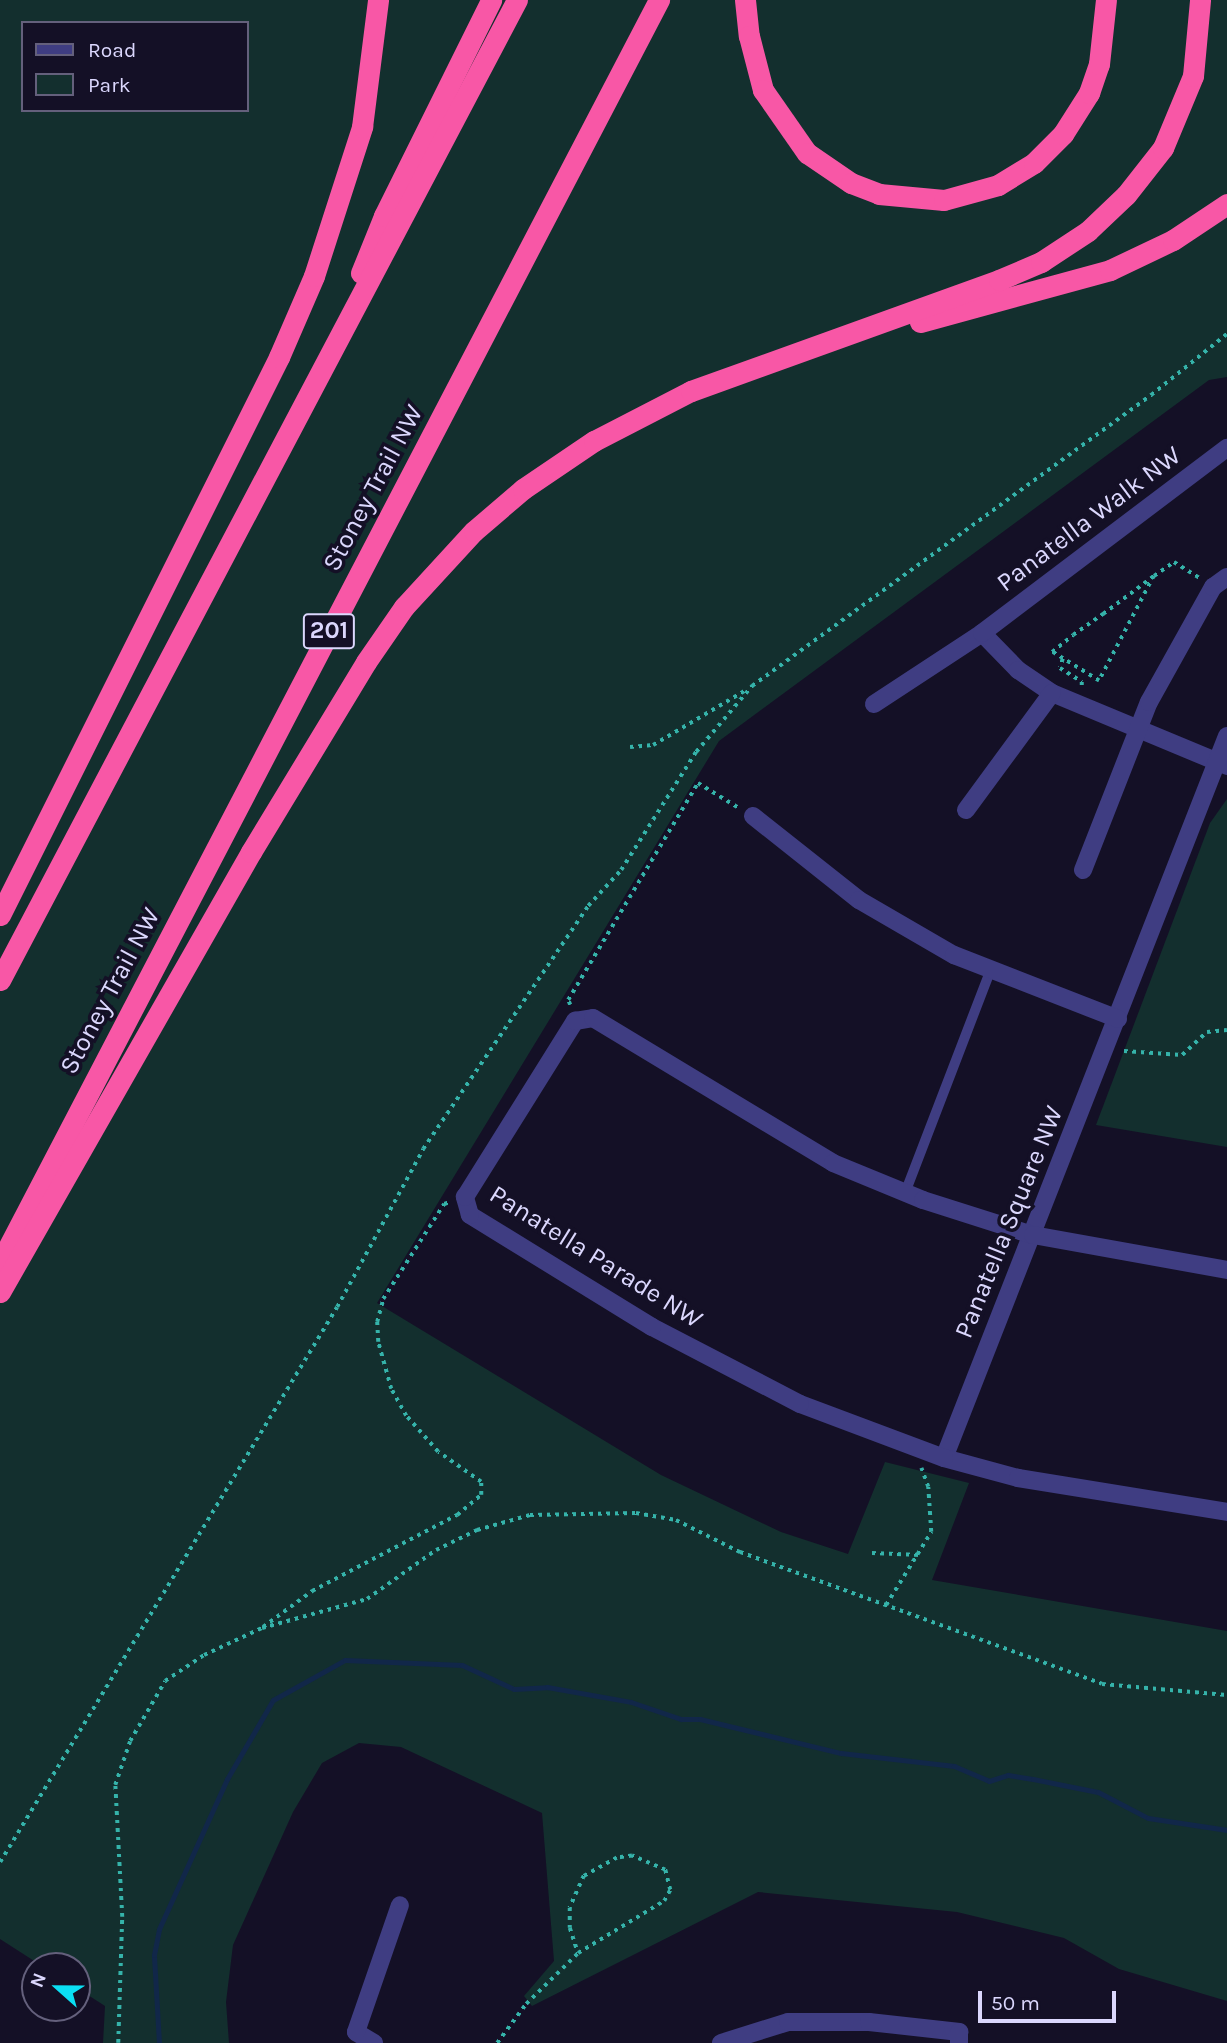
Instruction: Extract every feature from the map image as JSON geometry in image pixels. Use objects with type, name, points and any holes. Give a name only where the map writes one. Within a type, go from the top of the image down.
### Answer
[{"type":"highway","points":[[0,915],[279,357],[314,276],[362,127],[378,0]]},
{"type":"highway","points":[[316,384],[384,216],[491,0]]},
{"type":"highway","points":[[0,980],[517,0]]},
{"type":"highway","name":"Stoney Trail NW","points":[[0,1263],[659,0]]},
{"type":"highway","points":[[746,0],[749,36],[764,90],[807,153],[851,183],[879,194],[944,200],[998,184],[1034,163],[1063,134],[1088,93],[1099,64],[1106,0]]},
{"type":"highway","points":[[0,1292],[251,852],[366,662],[404,607],[474,531],[523,489],[594,441],[691,391],[905,317],[1041,262],[1087,231],[1126,195],[1163,148],[1192,76],[1200,0]]},
{"type":"highway","points":[[905,317],[922,323],[1110,270],[1173,240],[1227,204]]},
{"type":"street","name":"Panatella Walk NW","points":[[874,704],[982,633],[1227,448]]},
{"type":"street","points":[[1083,870],[1149,702],[1213,587],[1227,577]]},
{"type":"street","points":[[982,633],[1018,670],[1052,693],[1138,732],[1221,764]]},
{"type":"street","points":[[966,810],[1052,693]]},
{"type":"street","name":"Panatella Square NW","points":[[944,1458],[1221,764],[1227,736]]},
{"type":"street","points":[[753,816],[859,900],[954,955],[1118,1019]]},
{"type":"street","points":[[575,1021],[593,1018],[833,1163],[905,1193],[1033,1235],[1227,1270]]},
{"type":"street","name":"Panatella Parade NW","points":[[575,1021],[465,1197],[470,1215],[652,1327],[800,1404],[944,1458]]},
{"type":"street","points":[[944,1458],[1018,1478],[1227,1512]]},
{"type":"street","points":[[374,2043],[356,2032],[400,1905]]},
{"type":"street","points":[[721,2043],[788,2022],[869,2022],[959,2032],[959,2043]]},
{"type":"lane","points":[[905,1193],[991,970]]},
{"type":"path","points":[[630,747],[653,745],[704,718],[752,686],[1152,395],[1227,334]]},
{"type":"path","points":[[1154,576],[1099,681],[1052,652],[1154,576],[1174,562],[1199,578]]},
{"type":"path","points":[[1063,659],[1060,668],[1082,682],[1082,690]]},
{"type":"path","points":[[0,1862],[330,1318],[423,1149],[588,906],[621,870],[696,752],[752,686]]},
{"type":"path","points":[[575,1021],[568,1000],[698,783],[753,816]]},
{"type":"path","points":[[1124,1051],[1182,1055],[1207,1032],[1227,1030]]},
{"type":"path","points":[[262,1628],[312,1591],[425,1533],[481,1496],[481,1482],[438,1452],[406,1416],[383,1364],[377,1322],[383,1299],[444,1204],[465,1197]]},
{"type":"path","points":[[886,1605],[920,1555],[931,1532],[931,1511],[920,1464]]},
{"type":"path","points":[[118,2043],[122,1917],[115,1785],[130,1741],[165,1681],[204,1655],[262,1628],[367,1599],[436,1550],[477,1530],[530,1515],[636,1513],[676,1520],[740,1552],[1102,1684],[1227,1695]]},
{"type":"path","points":[[872,1553],[920,1555]]},
{"type":"path","points":[[497,2043],[526,2004],[578,1953],[664,1901],[670,1890],[665,1870],[632,1856],[601,1865],[584,1876],[570,1908],[570,1928],[578,1953]]},
{"type":"green space","points":[[0,0],[1227,0],[1227,377],[1209,380],[719,741],[377,1303],[661,1475],[781,1532],[848,1554],[885,1462],[969,1483],[932,1580],[1227,1631],[1227,2001],[1119,1969],[1064,1938],[957,1912],[758,1892],[532,2006],[524,1996],[554,1961],[542,1813],[401,1747],[359,1743],[322,1763],[293,1812],[233,1945],[226,2002],[229,2043],[103,2043],[105,2006],[91,1997],[91,1952],[21,1952],[0,1939]]},
{"type":"green space","points":[[1227,799],[1227,1147],[1096,1125],[1210,823]]},
{"type":"waterway","points":[[159,2043],[154,1955],[159,1929],[227,1779],[273,1700],[345,1660],[462,1665],[514,1689],[547,1687],[631,1702],[681,1719],[700,1719],[841,1753],[954,1766],[989,1781],[1008,1775],[1033,1779],[1098,1792],[1148,1818],[1227,1830]]}]
